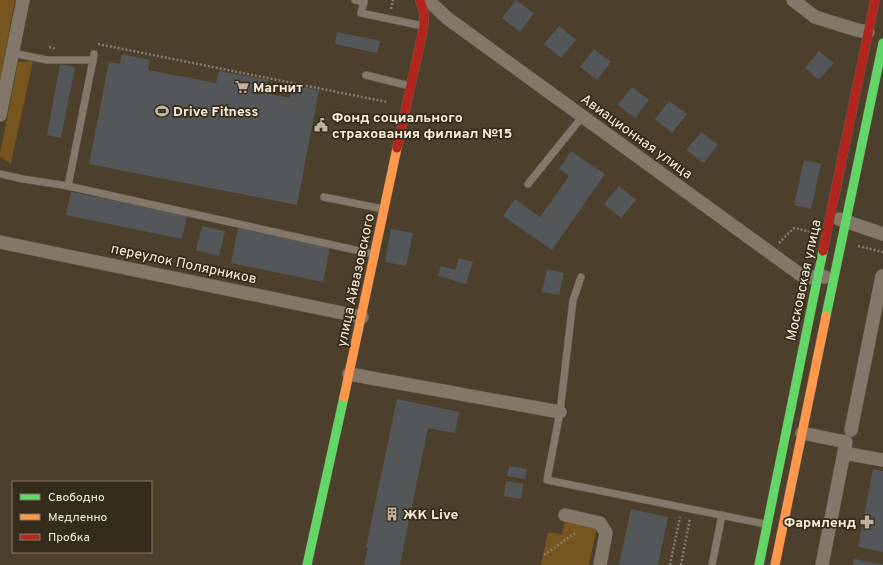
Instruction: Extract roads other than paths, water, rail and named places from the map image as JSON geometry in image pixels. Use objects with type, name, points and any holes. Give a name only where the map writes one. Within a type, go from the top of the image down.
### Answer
[{"type":"main road","name":"улица Айвазовского","points":[[307,565],[424,26],[424,12],[420,0]]},
{"type":"main road","name":"Московская улица","points":[[759,565],[875,0]]},
{"type":"main road","points":[[775,565],[883,43]]},
{"type":"street","points":[[0,115],[23,0]]},
{"type":"street","name":"Авиационная улица","points":[[428,0],[447,18],[805,278],[819,276],[834,279]]},
{"type":"street","points":[[793,0],[815,17],[868,32]]},
{"type":"street","points":[[830,217],[847,221],[883,234]]},
{"type":"street","name":"переулок Полярников","points":[[0,242],[362,317]]},
{"type":"street","points":[[851,430],[882,276],[883,277]]},
{"type":"street","points":[[349,374],[560,412]]},
{"type":"street","points":[[802,433],[846,442],[822,565]]},
{"type":"street","points":[[844,453],[880,458]]},
{"type":"street","points":[[565,515],[600,523],[606,532],[600,565]]},
{"type":"lane","points":[[355,0],[364,2],[361,13],[424,26]]},
{"type":"lane","points":[[12,53],[47,60],[94,57],[68,186]]},
{"type":"lane","points":[[366,75],[410,86]]},
{"type":"lane","points":[[528,184],[582,117]]},
{"type":"lane","points":[[0,174],[23,180],[68,186],[374,255]]},
{"type":"lane","points":[[324,196],[384,209]]},
{"type":"lane","points":[[580,277],[573,300],[560,412],[547,480],[767,525]]},
{"type":"lane","points":[[712,565],[722,515]]},
{"type":"place","name":"Магнит","points":[[242,87]]},
{"type":"place","name":"Drive Fitness","points":[[162,111]]},
{"type":"place","name":"Фонд социального страхования филиал №15","points":[[321,125]]},
{"type":"place","name":"ЖК Live","points":[[392,514]]},
{"type":"place","name":"Фармленд","points":[[867,522]]}]
